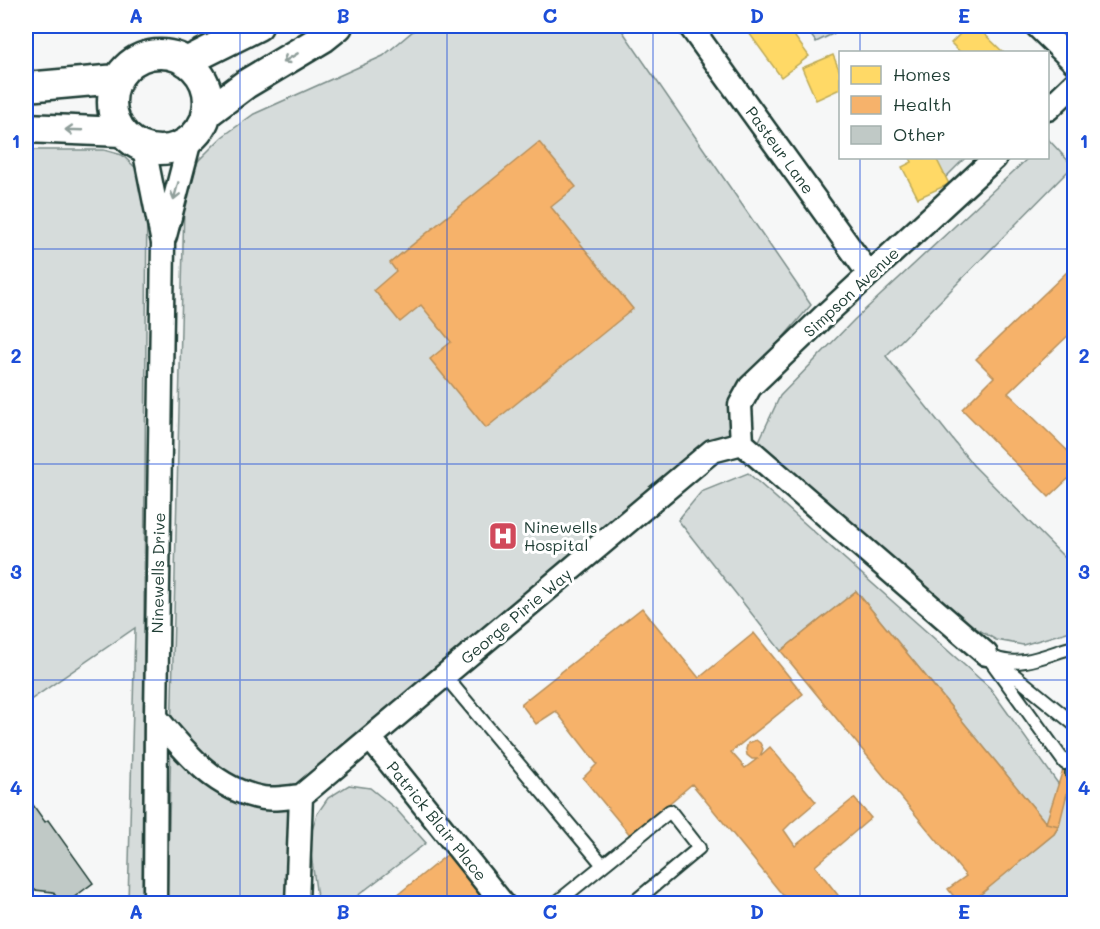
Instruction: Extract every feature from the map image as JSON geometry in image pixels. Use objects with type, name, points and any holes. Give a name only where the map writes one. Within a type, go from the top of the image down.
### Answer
[{"type":"street","points":[[186,62],[258,26]]},
{"type":"street","points":[[206,114],[246,84],[323,38],[338,26]]},
{"type":"street","name":"Pasteur Lane","points":[[690,26],[869,274]]},
{"type":"street","points":[[1037,26],[1074,62]]},
{"type":"street","points":[[160,54],[186,62],[197,72],[204,85],[207,99],[206,114],[200,128],[190,140],[176,148],[160,151],[144,148],[132,142],[115,120],[112,92],[117,79],[125,69],[148,56],[160,54]]},
{"type":"street","points":[[26,87],[117,79]]},
{"type":"street","points":[[1049,107],[1074,84]]},
{"type":"street","points":[[26,128],[122,132]]},
{"type":"street","name":"Ninewells Drive","points":[[163,243],[190,140]]},
{"type":"street","name":"Ninewells Drive","points":[[144,148],[163,243],[155,903]]},
{"type":"street","name":"Simpson Avenue","points":[[742,443],[740,405],[750,387],[994,159]]},
{"type":"street","points":[[742,443],[986,654]]},
{"type":"street","name":"George Pirie Way","points":[[301,796],[712,451],[742,443]]},
{"type":"street","points":[[156,717],[183,750],[209,774],[241,792],[265,798],[301,796],[297,903]]},
{"type":"street","name":"Patrick Blair Place","points":[[370,738],[503,903]]},
{"type":"lane","points":[[986,654],[1003,661],[1034,660],[1074,647]]},
{"type":"lane","points":[[986,654],[1074,724]]},
{"type":"lane","points":[[986,654],[1070,771]]},
{"type":"lane","points":[[445,676],[603,865]]},
{"type":"lane","points":[[555,903],[670,811],[699,848],[632,903]]},
{"type":"shaded area","points":[[419,26],[619,26],[811,305],[737,391],[734,429],[363,737],[294,786],[293,903],[167,904],[184,205],[198,161],[222,137],[254,114],[383,56]]},
{"type":"shaded area","points":[[804,26],[849,26],[816,42]]},
{"type":"shaded area","points":[[1049,140],[1073,166],[886,356],[973,465],[1074,567],[1074,630],[1023,645],[996,640],[967,623],[759,441],[780,396],[854,320],[1027,159],[1049,159]]},
{"type":"shaded area","points":[[26,150],[104,150],[122,155],[139,171],[147,193],[142,903],[128,903],[135,628],[26,703]]},
{"type":"shaded area","points":[[931,159],[964,159],[941,182]]},
{"type":"shaded area","points":[[748,473],[990,688],[1074,806],[1074,903],[969,903],[1054,834],[1059,826],[1046,823],[856,591],[781,651],[678,520],[701,492]]},
{"type":"shaded area","points":[[349,785],[370,788],[396,809],[426,843],[348,903],[318,904],[309,840],[317,814],[328,798]]},
{"type":"building: Homes","points":[[744,26],[787,26],[809,56],[781,77]]},
{"type":"building: Homes","points":[[968,26],[976,26],[1002,51],[959,51],[951,43]]},
{"type":"building: Homes","points":[[833,55],[839,70],[839,89],[816,100],[802,68]]},
{"type":"building: Homes","points":[[910,159],[936,159],[949,184],[918,198],[902,167],[912,162]]},
{"type":"building: Health","points":[[539,142],[576,187],[551,207],[633,309],[486,428],[430,359],[451,342],[421,305],[400,322],[374,290],[396,271],[390,263]]},
{"type":"building: Health","points":[[1069,270],[1074,275],[1074,330],[1008,393],[1074,457],[1074,486],[1068,479],[1049,497],[962,409],[994,377],[976,359]]},
{"type":"building: Health","points":[[856,591],[1046,823],[1059,826],[1054,834],[969,904],[949,904],[955,898],[948,889],[966,876],[781,651]]},
{"type":"building: Health","points":[[642,608],[699,678],[754,633],[803,694],[731,752],[745,768],[757,759],[752,759],[747,755],[748,743],[756,740],[760,743],[763,749],[760,756],[770,747],[816,802],[784,830],[795,846],[854,798],[871,818],[815,866],[845,904],[790,904],[692,784],[631,836],[583,778],[597,764],[556,711],[536,724],[521,704]]},
{"type":"building: Health","points":[[1074,750],[1074,768],[1059,826],[1046,823],[1065,763]]},
{"type":"building: Health","points":[[453,850],[498,904],[386,904]]},
{"type":"building: Other","points":[[26,795],[45,822],[48,820],[93,883],[65,904],[61,904],[53,892],[26,889]]},
{"type":"place","name":"Ninewells Hospital","points":[[503,536]]}]
